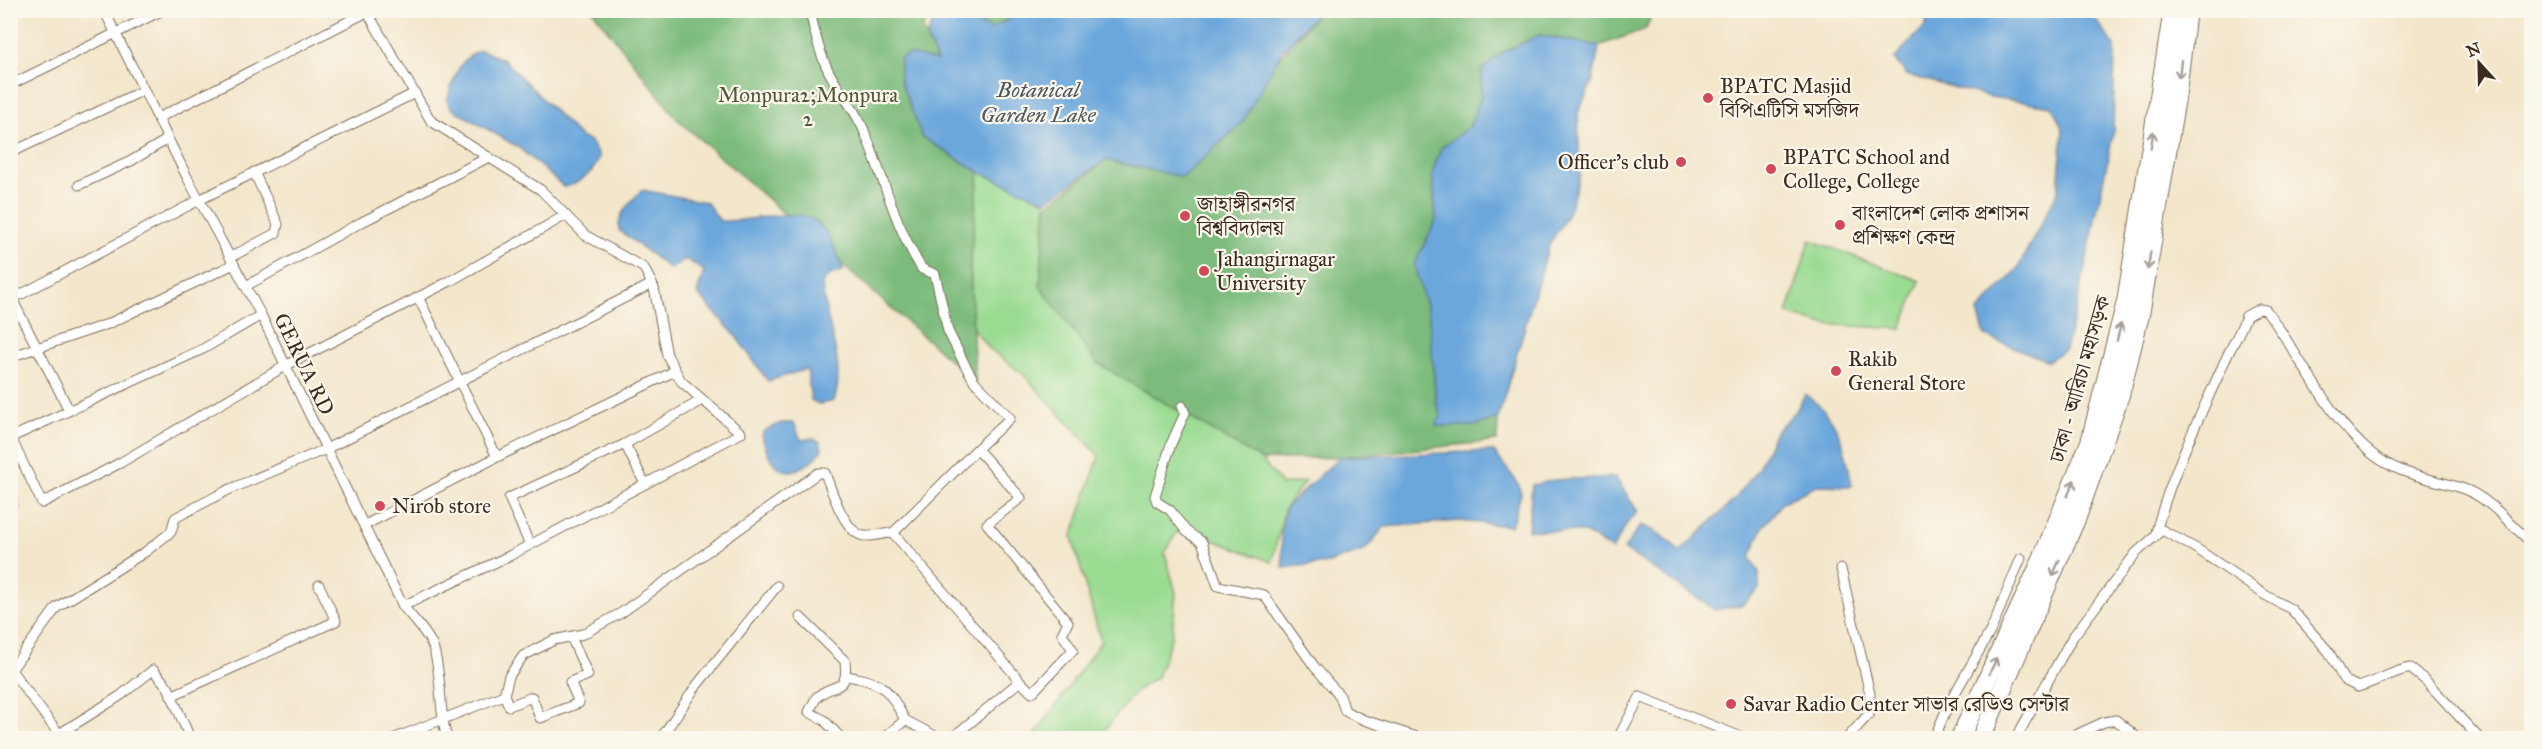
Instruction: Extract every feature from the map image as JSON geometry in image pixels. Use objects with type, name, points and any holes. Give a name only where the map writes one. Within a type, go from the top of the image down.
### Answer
[{"type":"highway","name":"ঢাকা - আরিচা মহাসড়ক","points":[[1960,738],[2039,566],[2090,442],[2126,302],[2173,10]]},
{"type":"highway","name":"ঢাকা - আরিচা মহাসড়ক","points":[[1981,738],[2077,517],[2120,395],[2140,315],[2177,92],[2187,10]]},
{"type":"street","name":"GERUA RD","points":[[104,10],[168,139],[261,315],[403,606],[432,645],[440,684],[441,720],[447,738]]},
{"type":"street","points":[[10,85],[163,10]]},
{"type":"street","points":[[571,637],[588,675],[570,682],[579,703],[540,718],[532,697],[509,706],[504,695],[509,676],[523,656],[554,640],[583,634],[621,613],[818,473],[825,473],[846,522],[855,532],[864,536],[893,533],[1010,418],[975,382],[948,331],[935,274],[922,269],[912,254],[893,213],[861,125],[829,71],[814,31],[810,10]]},
{"type":"street","points":[[158,118],[367,11],[431,121],[541,190],[585,235],[644,268],[652,285],[667,355],[681,381],[741,433],[530,545],[403,606]]},
{"type":"street","points":[[10,153],[144,90]]},
{"type":"street","points":[[10,294],[20,295],[254,172],[415,93]]},
{"type":"street","points":[[79,185],[132,161],[168,139]]},
{"type":"street","points":[[246,286],[360,223],[489,157]]},
{"type":"street","points":[[10,357],[108,324],[232,260],[276,233],[278,224],[254,172]]},
{"type":"street","points":[[261,315],[204,348],[11,438],[42,503],[120,463],[285,366],[418,297],[566,215]]},
{"type":"street","points":[[190,738],[171,696],[153,670],[120,696],[59,734],[11,670],[57,607],[145,552],[171,532],[175,518],[228,490],[326,449],[652,285]]},
{"type":"street","points":[[10,294],[69,410]]},
{"type":"street","points":[[418,297],[497,457]]},
{"type":"street","points":[[2154,536],[2162,506],[2225,360],[2238,340],[2246,316],[2259,309],[2266,310],[2288,338],[2332,407],[2353,436],[2372,454],[2399,471],[2464,489],[2485,499],[2532,543]]},
{"type":"street","points":[[365,525],[675,370]]},
{"type":"street","points":[[530,545],[508,498],[625,444],[702,400]]},
{"type":"street","points":[[1182,406],[1185,413],[1171,444],[1155,496],[1157,502],[1170,510],[1186,531],[1202,542],[1218,586],[1264,595],[1314,666],[1340,696],[1345,711],[1364,720],[1420,738]]},
{"type":"street","points":[[625,444],[645,484]]},
{"type":"street","points":[[893,533],[1032,693],[1073,650],[1062,634],[1068,622],[987,524],[1021,498],[977,448]]},
{"type":"street","points":[[2016,738],[2072,638],[2136,553],[2162,530],[2168,531],[2291,609],[2329,652],[2344,680],[2358,687],[2391,672],[2410,668],[2426,681],[2479,738]]},
{"type":"street","points":[[1934,738],[1950,702],[1991,630],[2021,558]]},
{"type":"street","points":[[1841,569],[1870,694],[1869,714],[1847,738]]},
{"type":"street","points":[[171,696],[336,621],[319,585]]},
{"type":"street","points":[[661,738],[697,685],[777,586]]},
{"type":"street","points":[[800,617],[846,661],[847,676],[842,686],[817,698],[809,712],[824,720],[841,738]]},
{"type":"street","points":[[847,676],[880,684],[891,695],[905,720],[939,738]]},
{"type":"street","points":[[952,738],[1020,681]]},
{"type":"street","points":[[395,738],[504,695]]},
{"type":"street","points":[[1618,738],[1640,697],[1744,738]]},
{"type":"street","points":[[884,738],[905,720]]},
{"type":"street","points":[[2069,738],[2104,722],[2116,720],[2138,738]]},
{"type":"green space","name":"Monpura2;Monpura 2","points":[[593,11],[934,11],[922,28],[937,62],[922,137],[979,172],[970,263],[975,382],[677,119]]},
{"type":"green space","points":[[950,11],[1022,11],[991,29]]},
{"type":"green space","points":[[1320,11],[1653,11],[1646,29],[1599,46],[1539,35],[1482,69],[1481,97],[1470,126],[1441,148],[1432,173],[1436,220],[1414,265],[1429,316],[1436,403],[1442,415],[1498,418],[1497,441],[1340,457],[1262,460],[1097,363],[1040,286],[1046,206],[1106,160],[1183,177],[1242,123],[1275,63]]},
{"type":"green space","points":[[979,172],[1046,201],[1040,286],[1194,415],[1262,460],[1282,485],[1305,481],[1285,508],[1272,562],[1202,536],[1177,532],[1165,553],[1176,593],[1172,636],[1157,677],[1137,690],[1098,738],[1033,738],[1101,641],[1072,537],[1099,456],[1024,375],[990,349],[973,329],[970,263]]},
{"type":"green space","points":[[1810,240],[1920,281],[1901,329],[1821,324],[1787,314]]},
{"type":"water","name":"Botanical Garden Lake","points":[[936,11],[950,11],[991,29],[1023,11],[1319,11],[1282,51],[1242,123],[1183,177],[1106,160],[1046,201],[979,172],[922,137],[900,80],[900,58],[910,54],[937,61],[927,37]]},
{"type":"water","points":[[1923,11],[2078,11],[2097,21],[2115,46],[2113,134],[2077,306],[2065,349],[2048,361],[1985,336],[1978,311],[2017,270],[2058,191],[2063,130],[2052,106],[1990,97],[1907,75],[1894,59],[1927,24]]},
{"type":"water","points":[[1539,35],[1599,46],[1593,80],[1578,113],[1580,175],[1568,214],[1549,245],[1498,418],[1475,426],[1436,426],[1441,415],[1436,403],[1429,316],[1414,265],[1436,220],[1432,173],[1441,148],[1470,126],[1481,97],[1482,69],[1502,53]]},
{"type":"water","points":[[481,50],[504,60],[580,137],[590,141],[599,155],[592,171],[570,186],[564,187],[518,147],[451,108],[447,100],[458,70],[467,58]]},
{"type":"water","points":[[642,190],[706,202],[720,221],[796,215],[810,219],[823,228],[833,245],[843,271],[830,275],[822,283],[838,372],[834,401],[819,404],[811,400],[807,369],[768,381],[735,335],[697,293],[704,271],[686,259],[670,269],[619,230],[622,213]]},
{"type":"water","points":[[1805,394],[1826,413],[1839,434],[1852,486],[1818,485],[1783,502],[1763,527],[1750,557],[1759,572],[1759,589],[1742,605],[1715,610],[1624,549],[1641,525],[1663,536],[1680,552],[1736,498],[1758,468],[1775,432],[1796,411]]},
{"type":"water","points":[[781,423],[794,423],[801,440],[814,438],[820,442],[822,449],[817,456],[797,470],[782,470],[771,460],[768,453],[762,435],[764,431]]},
{"type":"water","points":[[1493,451],[1518,483],[1521,494],[1511,526],[1459,521],[1384,527],[1365,550],[1329,563],[1283,568],[1281,532],[1285,508],[1340,457]]},
{"type":"water","points":[[1615,477],[1638,512],[1628,522],[1612,550],[1584,532],[1528,530],[1532,485],[1554,480]]},
{"type":"water","points":[[11,486],[18,499],[19,510],[11,521]]},
{"type":"place","name":"BPATC Masjid বিপিএটিসি মসজিদ","points":[[1708,98]]},
{"type":"place","name":"Officer's club","points":[[1681,162]]},
{"type":"place","name":"BPATC School and College, College","points":[[1771,169]]},
{"type":"place","name":"জাহাঙ্গীরনগর বিশ্ববিদ্যালয়","points":[[1185,216]]},
{"type":"place","name":"বাংলাদেশ লোক প্রশাসন প্রশিক্ষণ কেন্দ্র","points":[[1840,225]]},
{"type":"place","name":"Jahangirnagar University","points":[[1204,271]]},
{"type":"place","name":"Rakib General Store","points":[[1836,371]]},
{"type":"place","name":"Nirob store","points":[[380,506]]},
{"type":"place","name":"Savar Radio Center সাভার রেডিও সেন্টার","points":[[1731,704]]}]
